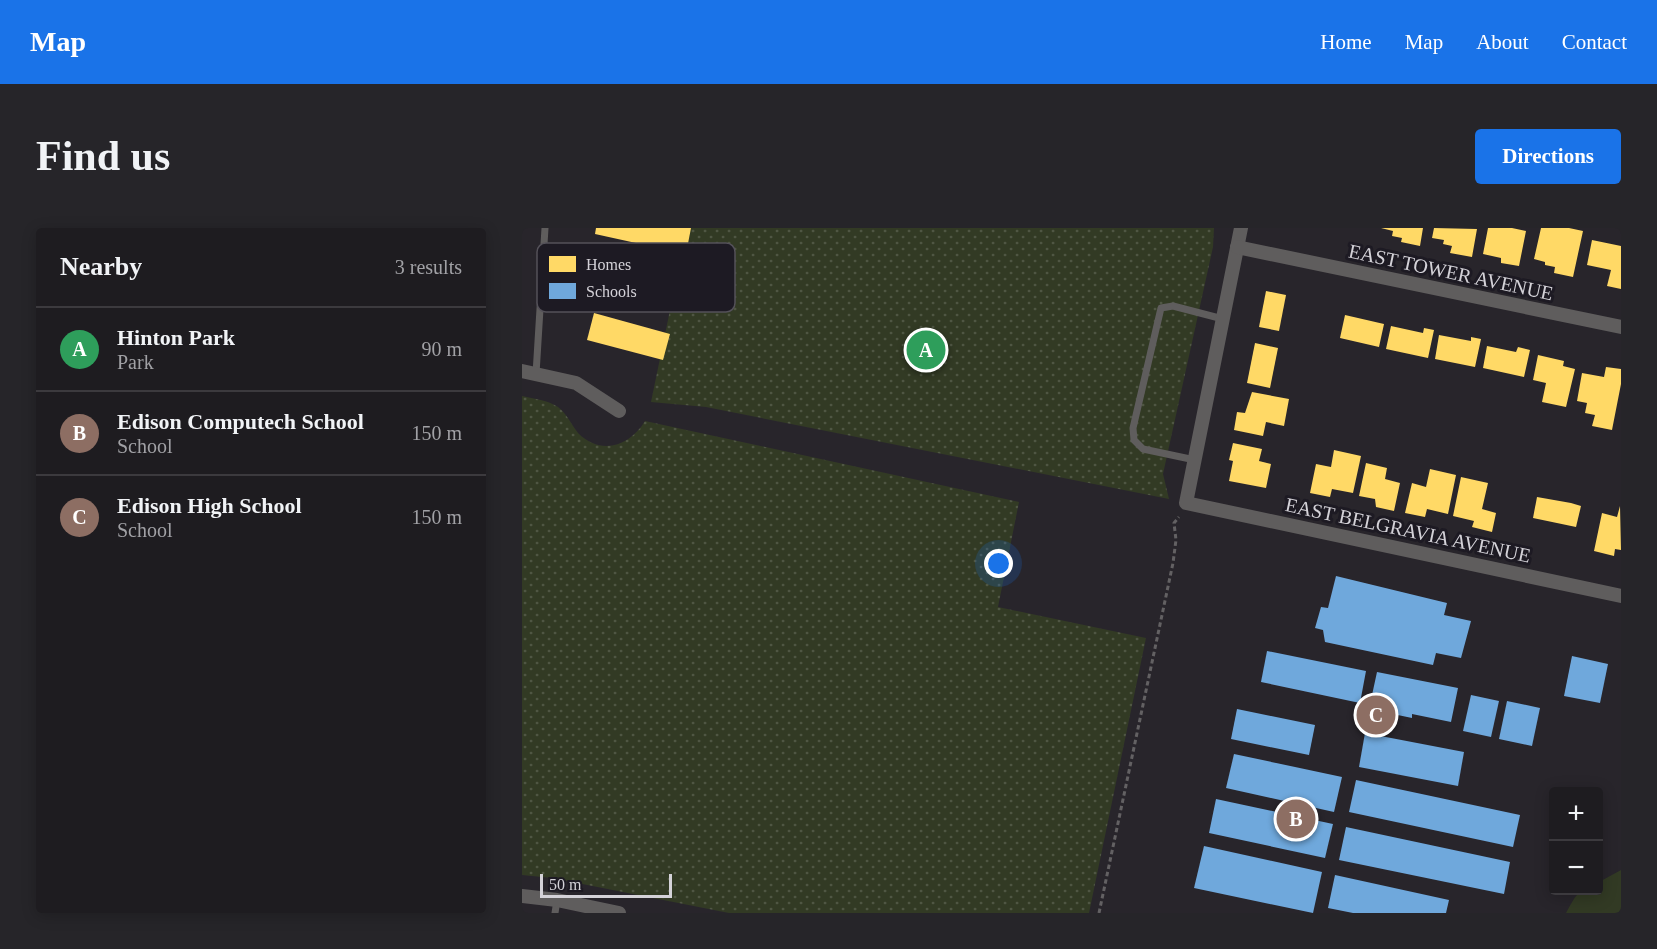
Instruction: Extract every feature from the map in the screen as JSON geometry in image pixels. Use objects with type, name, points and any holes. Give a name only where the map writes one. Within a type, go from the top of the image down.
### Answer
[{"type":"street","points":[[1195,460],[1241,228]]},
{"type":"street","name":"EAST TOWER AVENUE","points":[[1237,247],[1621,327]]},
{"type":"street","points":[[522,371],[576,383],[619,411]]},
{"type":"street","name":"EAST BELGRAVIA AVENUE","points":[[1195,460],[1186,503],[1621,596]]},
{"type":"street","points":[[522,896],[556,907],[619,913]]},
{"type":"lane","points":[[544,243],[545,228]]},
{"type":"lane","points":[[1195,460],[1143,449],[1134,440],[1133,428],[1161,308],[1173,306],[1223,319]]},
{"type":"lane","points":[[536,374],[540,312]]},
{"type":"path","points":[[1099,913],[1173,563],[1176,540],[1174,523],[1180,516]]},
{"type":"green space","points":[[687,228],[1214,228],[1213,247],[1163,474],[1169,499],[706,407],[651,402],[670,312],[735,312],[735,243],[684,243]]},
{"type":"green space","points":[[522,396],[545,401],[558,407],[578,433],[587,440],[605,446],[623,442],[631,437],[645,421],[1019,502],[998,607],[1146,638],[1089,913],[729,913],[552,878],[522,875]]},
{"type":"green space","points":[[1621,870],[1621,913],[1566,913],[1577,895],[1603,895],[1603,880]]},
{"type":"building: Homes","points":[[596,228],[691,228],[688,243],[636,243],[595,234]]},
{"type":"building: Homes","points":[[1381,228],[1423,228],[1420,246],[1401,242],[1402,238],[1392,236],[1393,231]]},
{"type":"building: Homes","points":[[1434,228],[1477,229],[1472,257],[1450,253],[1452,246],[1443,244],[1444,240],[1432,238]]},
{"type":"building: Homes","points":[[1488,228],[1512,228],[1526,231],[1519,266],[1501,263],[1501,258],[1483,254]]},
{"type":"building: Homes","points":[[1541,228],[1569,228],[1583,231],[1573,277],[1554,273],[1555,267],[1534,259]]},
{"type":"building: Homes","points":[[1592,240],[1621,246],[1621,289],[1607,286],[1611,270],[1587,265]]},
{"type":"building: Homes","points":[[1266,291],[1286,295],[1279,331],[1259,327]]},
{"type":"building: Homes","points":[[594,313],[670,334],[663,360],[587,340]]},
{"type":"building: Homes","points":[[1345,315],[1384,324],[1379,347],[1340,338]]},
{"type":"building: Homes","points":[[1391,326],[1423,333],[1424,328],[1434,330],[1428,358],[1386,349]]},
{"type":"building: Homes","points":[[1439,335],[1471,341],[1471,337],[1481,339],[1475,367],[1435,359]]},
{"type":"building: Homes","points":[[1255,343],[1278,348],[1270,388],[1247,383]]},
{"type":"building: Homes","points":[[1487,346],[1516,352],[1518,347],[1530,350],[1524,377],[1483,368]]},
{"type":"building: Homes","points":[[1538,355],[1564,361],[1563,366],[1575,369],[1566,407],[1542,402],[1546,383],[1533,380]]},
{"type":"building: Homes","points":[[1606,367],[1621,369],[1621,384],[1612,430],[1592,426],[1595,415],[1585,413],[1587,403],[1577,401],[1582,373],[1604,377]]},
{"type":"building: Homes","points":[[1252,392],[1289,399],[1284,426],[1266,422],[1263,436],[1234,430],[1237,412],[1245,413]]},
{"type":"building: Homes","points":[[1233,443],[1262,449],[1259,461],[1271,464],[1266,488],[1229,481],[1233,461],[1229,460]]},
{"type":"building: Homes","points":[[1334,450],[1361,456],[1353,493],[1332,489],[1330,497],[1310,493],[1316,464],[1331,467]]},
{"type":"building: Homes","points":[[1366,463],[1387,468],[1385,479],[1400,483],[1394,511],[1376,507],[1375,499],[1359,496]]},
{"type":"building: Homes","points":[[1430,469],[1456,475],[1448,514],[1427,509],[1425,517],[1405,513],[1412,483],[1426,487]]},
{"type":"building: Homes","points":[[1461,477],[1488,483],[1482,509],[1496,513],[1492,532],[1472,527],[1474,521],[1453,516]]},
{"type":"building: Homes","points":[[1537,497],[1581,506],[1576,527],[1533,518]]},
{"type":"building: Homes","points":[[1620,506],[1621,550],[1615,549],[1614,556],[1594,551],[1602,513],[1617,517]]},
{"type":"building: Schools","points":[[1336,576],[1447,603],[1444,615],[1471,621],[1461,658],[1436,653],[1433,665],[1325,642],[1323,630],[1315,628],[1321,607],[1328,608]]},
{"type":"building: Schools","points":[[1267,651],[1366,671],[1360,703],[1261,682]]},
{"type":"building: Schools","points":[[1572,656],[1608,664],[1600,703],[1564,696]]},
{"type":"building: Schools","points":[[1377,672],[1458,688],[1451,722],[1412,714],[1412,718],[1369,709]]},
{"type":"building: Schools","points":[[1471,695],[1499,701],[1491,737],[1463,731]]},
{"type":"building: Schools","points":[[1507,701],[1540,708],[1532,746],[1499,739]]},
{"type":"building: Schools","points":[[1237,709],[1315,725],[1309,755],[1231,739]]},
{"type":"building: Schools","points":[[1365,733],[1464,752],[1458,786],[1359,767]]},
{"type":"building: Schools","points":[[1234,754],[1342,777],[1334,812],[1226,788]]},
{"type":"building: Schools","points":[[1356,780],[1520,815],[1513,847],[1349,812]]},
{"type":"building: Schools","points":[[1216,799],[1333,824],[1325,858],[1209,833]]},
{"type":"building: Schools","points":[[1346,827],[1510,862],[1504,894],[1339,860]]},
{"type":"building: Schools","points":[[1204,846],[1322,872],[1313,913],[1194,888]]},
{"type":"building: Schools","points":[[1335,875],[1449,900],[1446,913],[1353,913],[1328,908]]},
{"type":"place","name":"Hinton Park","points":[[926,350]]},
{"type":"place","name":"Edison High School","points":[[1376,715]]},
{"type":"place","name":"Edison Computech School","points":[[1296,819]]}]
